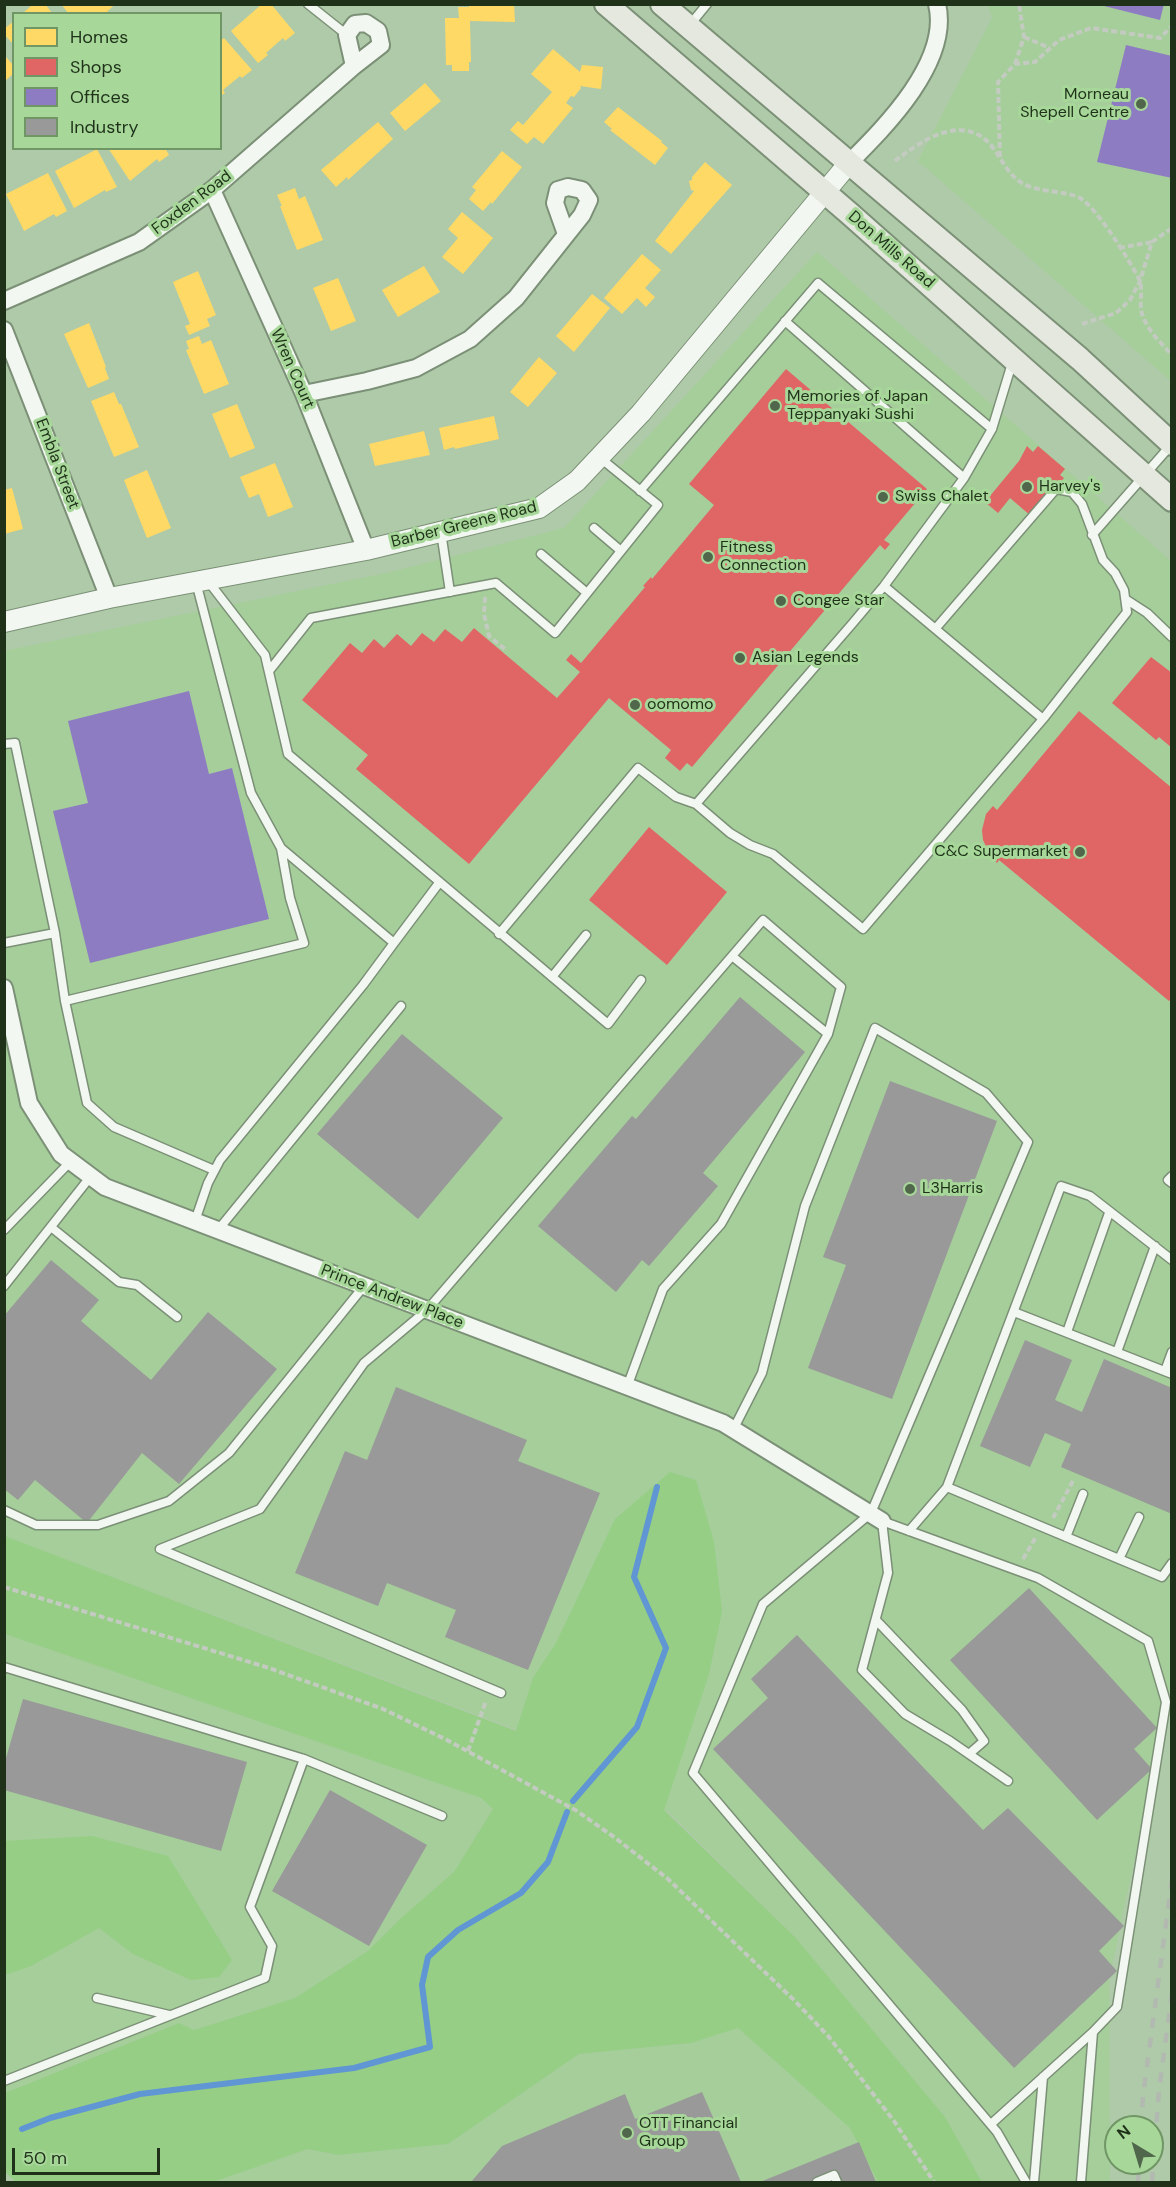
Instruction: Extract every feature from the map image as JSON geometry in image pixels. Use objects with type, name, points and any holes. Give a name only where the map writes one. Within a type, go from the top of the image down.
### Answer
[{"type":"main road","name":"Don Mills Road","points":[[606,4],[824,192],[1172,500]]},
{"type":"main road","points":[[662,4],[1080,359],[1172,444]]},
{"type":"street","points":[[849,163],[871,141],[927,69],[938,38],[937,4]]},
{"type":"street","name":"Foxden Road","points":[[4,301],[139,242],[212,190],[381,45],[378,31],[366,23],[355,24],[348,35]]},
{"type":"street","points":[[348,35],[354,66]]},
{"type":"street","name":"Barber Greene Road","points":[[4,622],[109,598],[366,550],[539,508],[577,481],[641,413],[849,163]]},
{"type":"street","name":"Wren Court","points":[[212,190],[304,394],[366,550]]},
{"type":"street","points":[[304,394],[416,368],[470,339],[516,298],[567,234]]},
{"type":"street","name":"Embla Street","points":[[4,330],[109,598]]},
{"type":"street","name":"Prince Andrew Place","points":[[4,988],[29,1103],[61,1154],[105,1187],[723,1424],[876,1517]]},
{"type":"lane","points":[[308,4],[348,35]]},
{"type":"lane","points":[[688,27],[706,4]]},
{"type":"lane","points":[[640,491],[818,283],[992,429]]},
{"type":"lane","points":[[786,321],[964,478]]},
{"type":"lane","points":[[696,804],[884,586],[964,478],[992,429],[1013,359]]},
{"type":"lane","points":[[1092,535],[1172,444]]},
{"type":"lane","points":[[269,671],[311,618],[496,583],[555,633],[658,505],[598,457]]},
{"type":"lane","points":[[499,934],[638,768],[676,797],[696,804],[730,833],[750,845],[773,854],[863,929],[1043,719],[1127,612],[1127,600],[1115,573],[1103,560],[1082,504],[1072,492],[1056,489],[936,628]]},
{"type":"lane","points":[[594,528],[621,551]]},
{"type":"lane","points":[[441,532],[450,591]]},
{"type":"lane","points":[[541,554],[587,593]]},
{"type":"lane","points":[[201,581],[265,655],[288,754],[499,934],[609,1024],[641,980]]},
{"type":"lane","points":[[65,1001],[304,943],[290,898],[281,848],[251,793],[201,581]]},
{"type":"lane","points":[[884,586],[1043,719]]},
{"type":"lane","points":[[1127,600],[1147,613],[1172,637]]},
{"type":"lane","points":[[4,744],[15,743],[55,933],[65,1001],[87,1103],[114,1127],[214,1170]]},
{"type":"lane","points":[[281,848],[394,943]]},
{"type":"lane","points":[[195,1221],[208,1183],[220,1160],[363,985],[439,883]]},
{"type":"lane","points":[[501,1693],[160,1549],[260,1509],[364,1363],[427,1310],[763,920],[842,987],[828,1034],[721,1224],[663,1289],[627,1387]]},
{"type":"lane","points":[[4,943],[55,933]]},
{"type":"lane","points":[[552,977],[586,935]]},
{"type":"lane","points":[[732,956],[828,1034]]},
{"type":"lane","points":[[218,1230],[401,1006]]},
{"type":"lane","points":[[733,1430],[762,1373],[805,1206],[875,1028],[986,1093],[1028,1142],[876,1517],[763,1604],[693,1773],[991,2124],[1026,2182]]},
{"type":"lane","points":[[4,1230],[71,1161]]},
{"type":"lane","points":[[4,1286],[92,1176]]},
{"type":"lane","points":[[1172,1176],[1168,1180],[1172,1183]]},
{"type":"lane","points":[[909,1531],[947,1487],[1061,1186],[1090,1196],[1172,1260]]},
{"type":"lane","points":[[1067,1332],[1109,1213]]},
{"type":"lane","points":[[51,1227],[119,1282],[137,1285],[177,1317]]},
{"type":"lane","points":[[1117,1352],[1155,1246]]},
{"type":"lane","points":[[4,1510],[36,1525],[98,1525],[169,1501],[229,1453],[364,1286]]},
{"type":"lane","points":[[1014,1312],[1168,1373],[1172,1352]]},
{"type":"lane","points":[[947,1487],[1162,1577],[1172,1563]]},
{"type":"lane","points":[[1066,1537],[1083,1494]]},
{"type":"lane","points":[[876,1517],[1038,1578],[1148,1641],[1166,1702],[1117,2007],[1093,2032],[991,2124]]},
{"type":"lane","points":[[876,1517],[888,1574],[862,1670],[906,1714],[1008,1780]]},
{"type":"lane","points":[[1119,1559],[1138,1517]]},
{"type":"lane","points":[[876,1620],[963,1710],[984,1741],[969,1754]]},
{"type":"lane","points":[[4,1667],[304,1759],[442,1816]]},
{"type":"lane","points":[[4,2081],[265,1978],[272,1946],[250,1907],[304,1759]]},
{"type":"lane","points":[[98,1998],[170,2015]]},
{"type":"lane","points":[[1082,2182],[1093,2032]]},
{"type":"lane","points":[[1034,2182],[1043,2077]]},
{"type":"lane","points":[[817,2182],[834,2175],[837,2182]]},
{"type":"path","points":[[1000,158],[998,82],[1015,64],[1024,37],[1019,4]]},
{"type":"path","points":[[1015,64],[1035,62],[1059,40],[1091,28],[1160,38],[1172,26]]},
{"type":"path","points":[[1024,37],[1050,48]]},
{"type":"path","points":[[895,161],[915,146],[937,135],[965,130],[981,136],[1019,182],[1080,198],[1100,218],[1140,281],[1142,312],[1152,334],[1172,355]]},
{"type":"path","points":[[1119,248],[1152,242],[1172,228]]},
{"type":"path","points":[[1082,324],[1116,313],[1130,300],[1140,281],[1152,242]]},
{"type":"path","points":[[486,585],[484,614],[489,636],[506,650]]},
{"type":"path","points":[[4,1587],[266,1667],[383,1709],[468,1751],[577,1811],[668,1879],[796,2002],[829,2037],[894,2121],[934,2182]]},
{"type":"path","points":[[468,1751],[491,1689]]},
{"type":"shaded area","points":[[988,5],[1171,5],[1171,381],[918,161],[992,18]]},
{"type":"shaded area","points":[[817,252],[1171,561],[1172,1679],[1109,1980],[1110,2115],[1104,2115],[1104,2175],[1110,2175],[1110,2182],[982,2182],[945,2117],[795,1937],[670,1813],[512,1728],[5,1536],[4,651],[391,572],[564,528]]},
{"type":"shaded area","points":[[670,1472],[696,1480],[714,1542],[722,1611],[709,1674],[664,1810],[795,1937],[945,2117],[982,2182],[878,2182],[850,2128],[738,2028],[691,2043],[579,2054],[448,2144],[338,2155],[308,2149],[213,2182],[16,2182],[5,2172],[5,2093],[179,2023],[194,2030],[295,1998],[368,1951],[401,1918],[454,1872],[493,1809],[481,1798],[5,1634],[5,1536],[516,1731],[533,1678],[556,1643],[615,1519]]},
{"type":"shaded area","points":[[5,1634],[481,1798],[493,1809],[454,1872],[401,1918],[368,1951],[295,1998],[194,2030],[179,2023],[5,2093]]},
{"type":"shaded area","points":[[92,1836],[168,1856],[232,1960],[219,1977],[191,1980],[133,1954],[99,1928],[31,1966],[5,1975],[5,1841]]},
{"type":"shaded area","points":[[738,2028],[850,2128],[878,2182],[213,2182],[308,2149],[338,2155],[448,2144],[579,2054],[691,2043]]},
{"type":"building: Homes","points":[[33,4],[45,4],[51,12],[24,12]]},
{"type":"building: Homes","points":[[61,4],[115,4],[107,12],[67,12]]},
{"type":"building: Homes","points":[[262,4],[271,4],[295,33],[285,41],[283,38],[258,63],[231,31]]},
{"type":"building: Homes","points":[[469,4],[514,4],[515,22],[470,21],[471,62],[469,62],[469,71],[452,71],[452,65],[446,65],[445,18],[459,18],[458,7],[469,7]]},
{"type":"building: Homes","points":[[12,23],[12,43],[4,34],[4,29]]},
{"type":"building: Homes","points":[[224,38],[252,70],[242,78],[240,76],[223,90],[225,93],[222,95],[222,40]]},
{"type":"building: Homes","points":[[553,49],[580,72],[582,65],[603,67],[601,89],[580,86],[581,88],[574,97],[571,96],[566,103],[573,108],[543,144],[534,137],[527,144],[510,130],[518,121],[523,125],[552,92],[531,74]]},
{"type":"building: Homes","points":[[5,56],[12,64],[12,75],[5,81]]},
{"type":"building: Homes","points":[[425,83],[441,101],[405,131],[390,113]]},
{"type":"building: Homes","points":[[618,107],[668,148],[655,165],[610,130],[612,129],[604,122]]},
{"type":"building: Homes","points":[[378,122],[393,139],[348,180],[347,177],[336,187],[321,170]]},
{"type":"building: Homes","points":[[98,150],[117,187],[106,192],[105,190],[74,208],[55,171]]},
{"type":"building: Homes","points":[[109,150],[166,150],[169,155],[159,162],[157,159],[130,181]]},
{"type":"building: Homes","points":[[502,151],[522,167],[492,204],[491,202],[483,211],[469,199],[476,190],[472,187]]},
{"type":"building: Homes","points":[[705,162],[732,185],[671,254],[655,241],[694,191],[691,190],[689,181]]},
{"type":"building: Homes","points":[[48,173],[67,211],[56,217],[54,214],[24,231],[6,194]]},
{"type":"building: Homes","points":[[295,188],[299,199],[305,196],[323,240],[297,250],[277,195]]},
{"type":"building: Homes","points":[[462,212],[493,238],[463,274],[442,257],[458,238],[448,229]]},
{"type":"building: Homes","points":[[642,254],[661,270],[645,288],[655,297],[646,307],[637,298],[622,314],[604,298]]},
{"type":"building: Homes","points":[[424,266],[440,292],[398,317],[382,290]]},
{"type":"building: Homes","points":[[198,271],[216,315],[207,319],[210,326],[189,335],[185,326],[190,324],[173,282]]},
{"type":"building: Homes","points":[[338,278],[356,321],[331,331],[313,288]]},
{"type":"building: Homes","points":[[592,294],[610,308],[574,352],[556,336]]},
{"type":"building: Homes","points":[[89,323],[109,379],[88,388],[64,334]]},
{"type":"building: Homes","points":[[199,336],[202,344],[211,340],[229,384],[204,394],[186,350],[189,349],[186,341]]},
{"type":"building: Homes","points":[[539,357],[557,373],[528,407],[510,392]]},
{"type":"building: Homes","points":[[114,392],[139,447],[114,457],[91,401]]},
{"type":"building: Homes","points":[[237,404],[255,448],[230,458],[212,414]]},
{"type":"building: Homes","points":[[494,416],[499,439],[444,450],[439,428]]},
{"type":"building: Homes","points":[[424,431],[430,455],[375,466],[369,444]]},
{"type":"building: Homes","points":[[275,463],[293,507],[268,517],[259,494],[249,498],[240,477]]},
{"type":"building: Homes","points":[[147,470],[171,528],[147,538],[124,480]]},
{"type":"building: Homes","points":[[12,488],[23,529],[4,534],[4,490]]},
{"type":"building: Shops","points":[[786,369],[927,489],[884,540],[890,544],[885,550],[880,545],[692,767],[687,763],[680,771],[665,758],[671,750],[609,698],[469,864],[356,769],[368,755],[302,700],[350,643],[362,653],[374,639],[384,648],[397,634],[411,646],[422,633],[434,642],[445,629],[462,642],[474,628],[557,698],[580,672],[566,660],[571,654],[581,663],[645,587],[643,586],[651,577],[652,579],[714,505],[689,484]]},
{"type":"building: Shops","name":"Harvey's","points":[[1027,446],[1033,452],[1038,446],[1065,469],[1060,475],[1064,478],[1031,516],[1010,498],[998,513],[985,502],[1019,461]]},
{"type":"building: Shops","points":[[1151,657],[1172,673],[1172,748],[1159,737],[1156,740],[1112,703]]},
{"type":"building: Shops","name":"C&C Supermarket","points":[[1079,711],[1172,788],[1172,998],[1169,1001],[999,860],[997,863],[991,857],[983,840],[982,830],[986,814],[993,806],[997,810]]},
{"type":"building: Shops","points":[[649,827],[727,892],[667,965],[589,900]]},
{"type":"building: Offices","points":[[1096,4],[1164,4],[1160,20]]},
{"type":"building: Offices","name":"Morneau Shepell Centre","points":[[1126,45],[1172,56],[1172,178],[1097,162]]},
{"type":"building: Offices","points":[[189,691],[209,774],[232,768],[269,919],[90,963],[53,811],[88,803],[68,721]]},
{"type":"building: Industry","points":[[740,997],[805,1052],[703,1173],[718,1186],[649,1266],[642,1260],[616,1292],[538,1226],[632,1116],[636,1119]]},
{"type":"building: Industry","points":[[402,1034],[503,1118],[418,1219],[317,1134]]},
{"type":"building: Industry","name":"L3Harris","points":[[890,1081],[997,1121],[892,1399],[808,1368],[846,1265],[823,1257]]},
{"type":"building: Industry","points":[[51,1260],[99,1300],[81,1321],[151,1380],[208,1312],[277,1369],[179,1484],[142,1453],[87,1523],[35,1480],[18,1500],[4,1489],[4,1316]]},
{"type":"building: Industry","points":[[1025,1340],[1072,1360],[1055,1400],[1082,1412],[1104,1359],[1172,1388],[1172,1514],[1061,1467],[1071,1444],[1045,1433],[1030,1467],[980,1446]]},
{"type":"building: Industry","points":[[396,1387],[527,1440],[518,1461],[600,1493],[528,1670],[445,1637],[456,1610],[387,1583],[378,1606],[295,1573],[345,1451],[367,1460]]},
{"type":"building: Industry","points":[[1029,1588],[1157,1728],[1134,1749],[1152,1769],[1097,1820],[950,1660]]},
{"type":"building: Industry","points":[[797,1635],[983,1830],[1008,1808],[1124,1926],[1099,1951],[1117,1971],[1014,2068],[713,1749],[768,1698],[751,1679]]},
{"type":"building: Industry","points":[[23,1699],[247,1762],[221,1851],[4,1790],[4,1765]]},
{"type":"building: Industry","points":[[330,1790],[427,1845],[369,1946],[272,1891]]},
{"type":"building: Industry","name":"OTT Financial Group","points":[[702,2092],[741,2182],[471,2182],[502,2146],[625,2094],[635,2119]]},
{"type":"building: Industry","points":[[859,2142],[876,2182],[760,2182]]},
{"type":"waterway","points":[[573,1801],[637,1727],[666,1648],[634,1577],[657,1487]]},
{"type":"waterway","points":[[22,2129],[50,2118],[140,2094],[354,2068],[430,2047],[422,1985],[428,1957],[458,1930],[521,1893],[548,1862],[567,1812]]},
{"type":"railway","points":[[1142,2115],[1172,1879]]},
{"type":"railway","points":[[1152,2182],[1159,2090],[1172,1993]]},
{"type":"railway","points":[[1138,2175],[1138,2182]]},
{"type":"place","name":"Morneau Shepell Centre","points":[[1141,104]]},
{"type":"place","name":"Memories of Japan Teppanyaki Sushi","points":[[775,406]]},
{"type":"place","name":"Harvey's","points":[[1027,487]]},
{"type":"place","name":"Swiss Chalet","points":[[883,497]]},
{"type":"place","name":"Fitness Connection","points":[[708,557]]},
{"type":"place","name":"Congee Star","points":[[781,601]]},
{"type":"place","name":"Asian Legends","points":[[740,658]]},
{"type":"place","name":"oomomo","points":[[635,705]]},
{"type":"place","name":"C&C Supermarket","points":[[1080,852]]},
{"type":"place","name":"L3Harris","points":[[910,1189]]},
{"type":"place","name":"OTT Financial Group","points":[[627,2133]]}]
